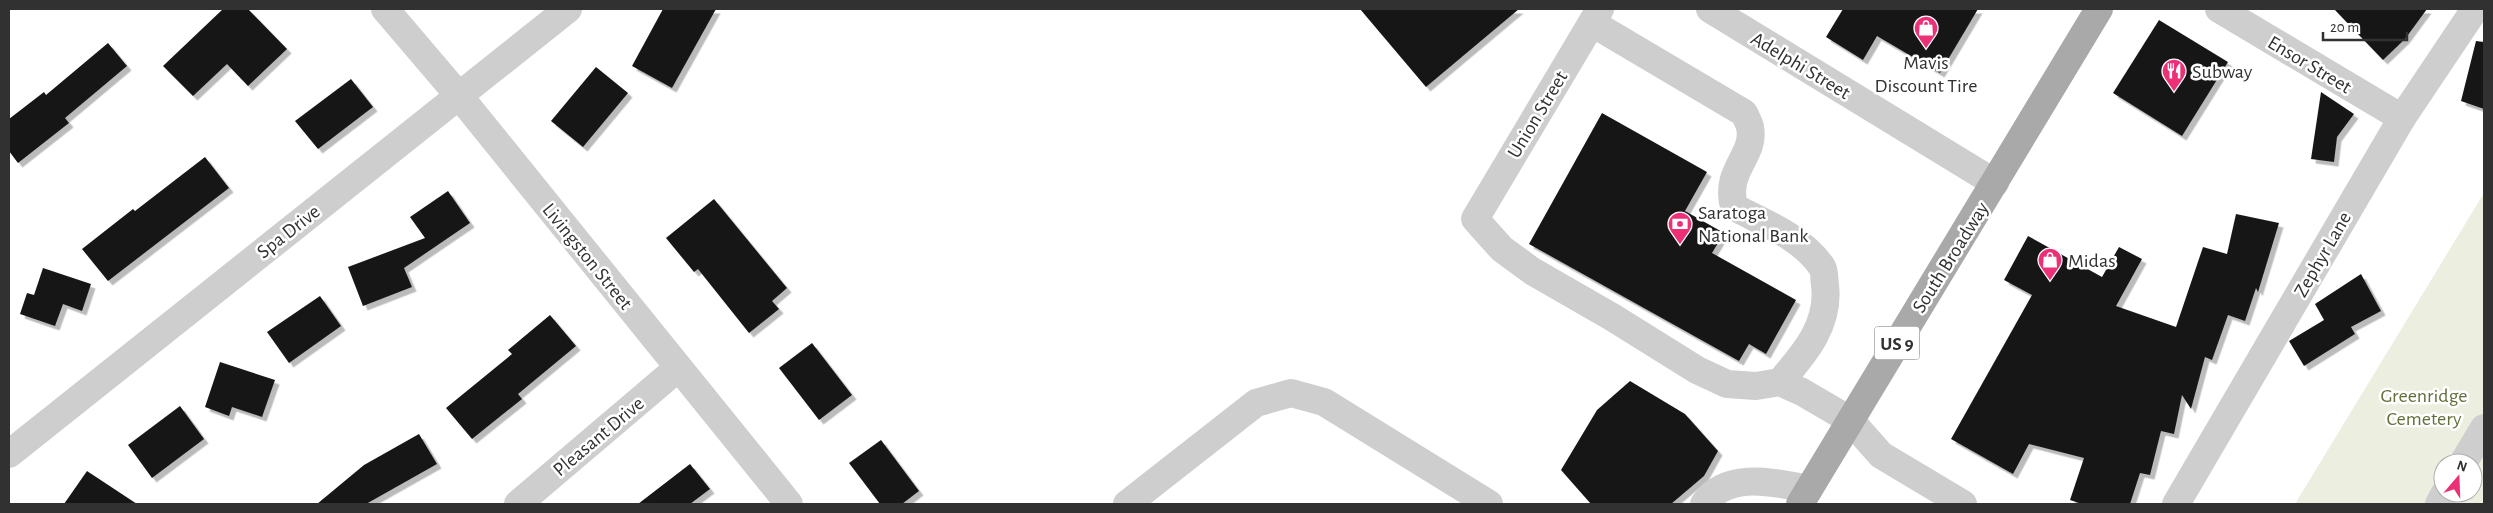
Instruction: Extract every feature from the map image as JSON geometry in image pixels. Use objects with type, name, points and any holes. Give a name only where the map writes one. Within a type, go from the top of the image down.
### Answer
[{"type":"main road","name":"South Broadway","points":[[1804,497],[2099,9]]},
{"type":"street","name":"Livingston Street","points":[[385,9],[460,96],[678,368],[790,504]]},
{"type":"street","name":"Spa Drive","points":[[9,454],[568,9]]},
{"type":"street","name":"Adelphi Street","points":[[1710,9],[1995,183]]},
{"type":"street","name":"Ensor Street","points":[[2219,9],[2402,118]]},
{"type":"street","name":"Zephyr Lane","points":[[2176,504],[2402,118],[2475,9]]},
{"type":"street","name":"Union Street","points":[[1596,16],[1475,219],[1502,249],[1532,270],[1698,370],[1727,384],[1756,386],[1780,382]]},
{"type":"street","points":[[1596,16],[1744,113],[1750,128],[1750,146],[1735,173],[1731,193],[1734,206],[1786,234],[1807,250],[1823,268],[1826,291],[1823,322],[1804,355],[1780,382],[1850,420],[1881,455],[1963,504]]},
{"type":"street","name":"Pleasant Drive","points":[[518,504],[678,368]]},
{"type":"street","points":[[1127,504],[1256,403],[1291,393],[1324,402],[1489,504]]},
{"type":"street","points":[[2469,453],[2484,428]]},
{"type":"street","points":[[1704,504],[1729,485],[1758,480],[1804,497]]},
{"type":"green space","name":"Greenridge Cemetery","points":[[2484,193],[2484,504],[2295,504]]},
{"type":"building","points":[[223,9],[248,9],[287,49],[248,86],[227,64],[193,96],[163,66]]},
{"type":"building","points":[[663,9],[716,9],[672,88],[632,66]]},
{"type":"building","points":[[1360,9],[1519,9],[1426,87]]},
{"type":"building","name":"Mavis Discount Tire","points":[[1843,9],[1978,9],[1940,73],[1877,36],[1863,60],[1826,37]]},
{"type":"building","points":[[2334,9],[2427,9],[2405,39],[2383,60]]},
{"type":"building","points":[[2159,20],[2228,62],[2182,136],[2113,93]]},
{"type":"building","points":[[2476,41],[2484,42],[2484,109],[2461,101]]},
{"type":"building","points":[[108,43],[127,66],[65,118],[69,123],[18,163],[9,151],[9,119],[44,92],[46,95]]},
{"type":"building","points":[[596,67],[628,93],[583,147],[551,121]]},
{"type":"building","points":[[351,79],[373,107],[318,149],[295,121]]},
{"type":"building","points":[[2321,92],[2354,114],[2337,137],[2334,162],[2311,159]]},
{"type":"building","points":[[1602,113],[1707,172],[1685,211],[1724,233],[1712,253],[1796,300],[1766,354],[1749,344],[1739,361],[1529,244]]},
{"type":"building","points":[[205,157],[229,188],[108,281],[82,249]]},
{"type":"building","points":[[448,191],[470,223],[404,268],[412,287],[363,306],[348,267],[425,238],[410,217]]},
{"type":"building","points":[[714,199],[787,288],[772,301],[779,309],[749,333],[698,269],[694,272],[666,238]]},
{"type":"building","points":[[2236,214],[2279,223],[2258,292],[2256,288],[2245,321],[2228,315],[2212,360],[2205,357],[2191,409],[2182,395],[2174,434],[2161,431],[2150,475],[2140,473],[2130,504],[2082,504],[2070,500],[2084,458],[2029,444],[2013,474],[1951,439],[2032,295],[2004,280],[2028,236],[2102,277],[2119,247],[2142,259],[2116,306],[2176,327],[2203,247],[2227,254]]},
{"type":"building","points":[[43,268],[91,284],[82,311],[63,304],[55,326],[20,314],[27,293],[34,295]]},
{"type":"building","points":[[2361,274],[2381,311],[2351,327],[2355,334],[2304,366],[2289,341],[2324,320],[2315,304]]},
{"type":"building","points":[[320,296],[341,326],[289,363],[267,332]]},
{"type":"building","points":[[550,315],[576,346],[518,394],[522,399],[472,439],[446,408],[512,354],[508,350]]},
{"type":"building","points":[[812,343],[852,395],[819,420],[779,368]]},
{"type":"building","points":[[220,362],[275,380],[262,417],[232,407],[229,416],[205,407]]},
{"type":"building","points":[[1630,381],[1685,414],[1718,451],[1704,476],[1671,504],[1591,504],[1561,470],[1597,410]]},
{"type":"building","points":[[180,406],[204,439],[152,478],[128,445]]},
{"type":"building","points":[[419,434],[437,464],[366,504],[317,504],[364,465]]},
{"type":"building","points":[[881,440],[919,491],[902,504],[880,504],[849,463]]},
{"type":"building","points":[[690,464],[710,489],[690,504],[638,504]]},
{"type":"building","points":[[87,471],[137,504],[64,504]]},
{"type":"place","name":"Mavis Discount Tire","points":[[1926,49]]},
{"type":"place","name":"Subway","points":[[2174,92]]},
{"type":"place","name":"Saratoga National Bank","points":[[1680,245]]},
{"type":"place","name":"Midas","points":[[2050,281]]}]
